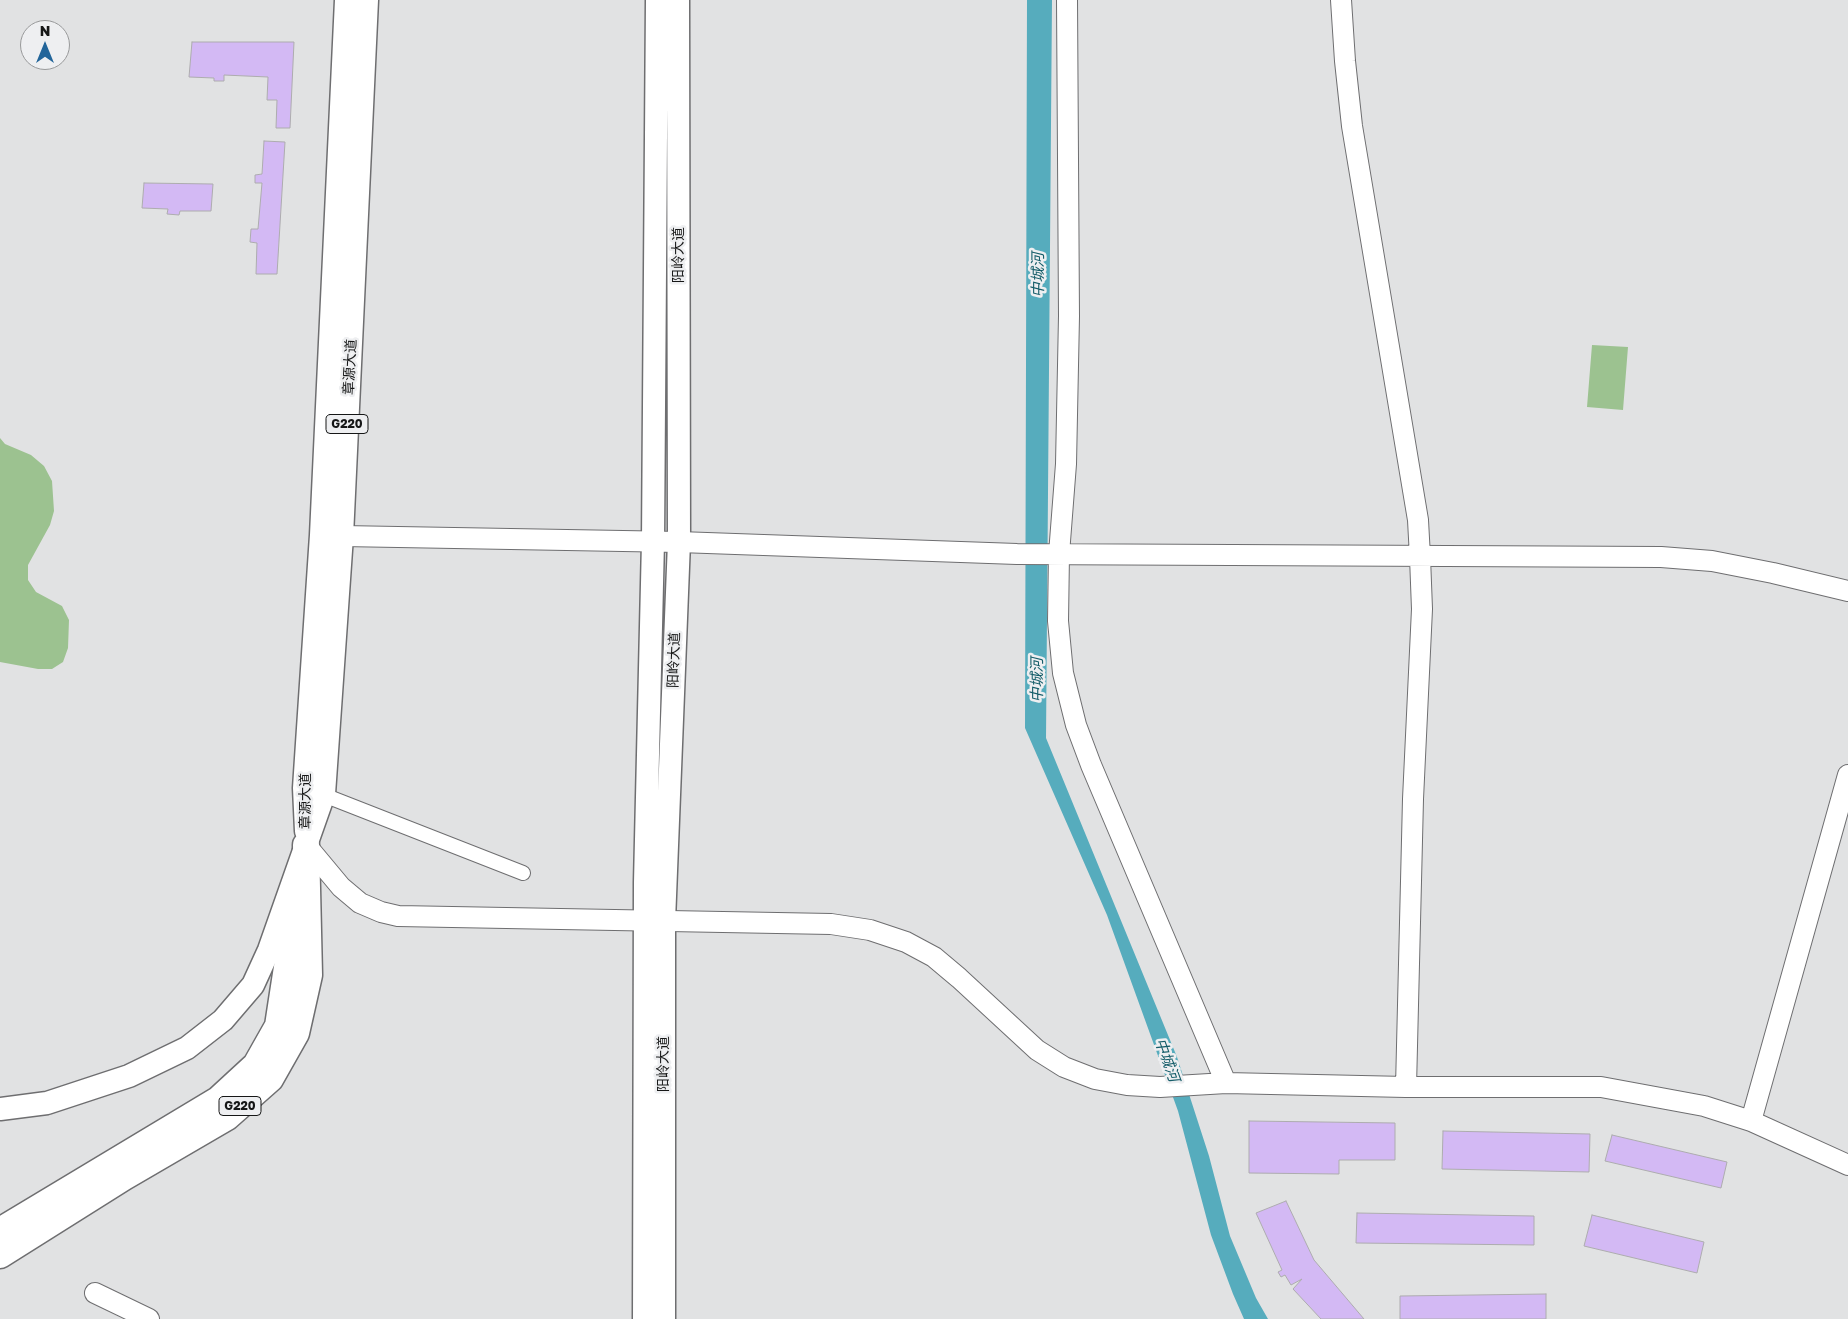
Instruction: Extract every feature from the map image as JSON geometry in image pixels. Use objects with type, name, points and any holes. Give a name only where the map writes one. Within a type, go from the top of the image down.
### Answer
[{"type":"highway","name":"G220","points":[[0,1232],[218,1100],[256,1065],[278,1026],[306,845]]},
{"type":"highway","name":"G220","points":[[0,1255],[124,1177],[227,1117],[270,1079],[296,1033],[309,974],[306,845]]},
{"type":"main road","name":"章源大道","points":[[314,791],[321,535],[346,0]]},
{"type":"main road","name":"章源大道","points":[[0,1109],[47,1103],[129,1076],[187,1048],[223,1020],[253,985],[269,950],[306,845],[314,791],[342,536],[367,0]]},
{"type":"main road","name":"阳岭大道","points":[[657,0],[653,541],[654,920],[664,1319]]},
{"type":"main road","name":"阳岭大道","points":[[644,1319],[654,920],[679,542],[678,0]]},
{"type":"street","points":[[1067,0],[1069,326],[1066,464],[1059,554],[1058,621],[1063,673],[1076,725],[1226,1083]]},
{"type":"street","points":[[1342,0],[1345,61],[1352,126],[1415,501],[1420,557],[1422,609],[1413,799],[1406,1087]]},
{"type":"street","points":[[342,536],[653,541],[1017,554],[1661,557],[1712,561],[1848,591]]},
{"type":"street","points":[[1751,1121],[1848,775]]},
{"type":"street","points":[[314,791],[523,873]]},
{"type":"street","points":[[306,845],[341,887],[360,902],[381,912],[398,916],[831,924],[870,930],[906,942],[934,957],[1037,1050],[1064,1067],[1095,1079],[1127,1085],[1160,1087],[1226,1083],[1406,1087],[1601,1087],[1704,1106],[1751,1121],[1848,1165]]},
{"type":"street","points":[[95,1293],[149,1319]]},
{"type":"green space","points":[[1592,345],[1628,347],[1623,410],[1587,407]]},
{"type":"green space","points":[[0,438],[5,444],[31,455],[44,466],[52,481],[54,511],[50,525],[28,565],[28,580],[36,592],[62,606],[69,620],[68,648],[63,662],[52,669],[38,669],[0,662]]},
{"type":"water","name":"中城河","points":[[1027,0],[1052,0],[1046,738],[1177,1057],[1209,1156],[1230,1236],[1256,1298],[1268,1319],[1244,1319],[1233,1294],[1211,1235],[1178,1111],[1107,915],[1025,728]]},
{"type":"building","points":[[192,42],[294,42],[290,128],[276,128],[277,100],[267,100],[268,77],[224,75],[224,81],[214,81],[214,78],[189,77]]},
{"type":"building","points":[[264,141],[285,142],[277,274],[256,274],[257,243],[250,242],[251,229],[258,229],[262,183],[255,183],[255,175],[262,174]]},
{"type":"building","points":[[144,183],[213,184],[211,211],[180,211],[179,215],[167,214],[168,209],[142,208]]},
{"type":"building","points":[[1249,1121],[1395,1123],[1395,1160],[1339,1160],[1339,1174],[1249,1173]]},
{"type":"building","points":[[1443,1131],[1590,1134],[1589,1172],[1442,1169]]},
{"type":"building","points":[[1612,1135],[1727,1162],[1721,1188],[1605,1161]]},
{"type":"building","points":[[1286,1201],[1314,1260],[1364,1319],[1321,1319],[1293,1289],[1302,1279],[1291,1285],[1285,1275],[1281,1277],[1278,1272],[1282,1270],[1256,1213]]},
{"type":"building","points":[[1357,1213],[1534,1216],[1534,1245],[1356,1243]]},
{"type":"building","points":[[1592,1215],[1704,1242],[1697,1273],[1584,1246]]},
{"type":"building","points":[[1546,1294],[1546,1319],[1400,1319],[1400,1296]]}]
